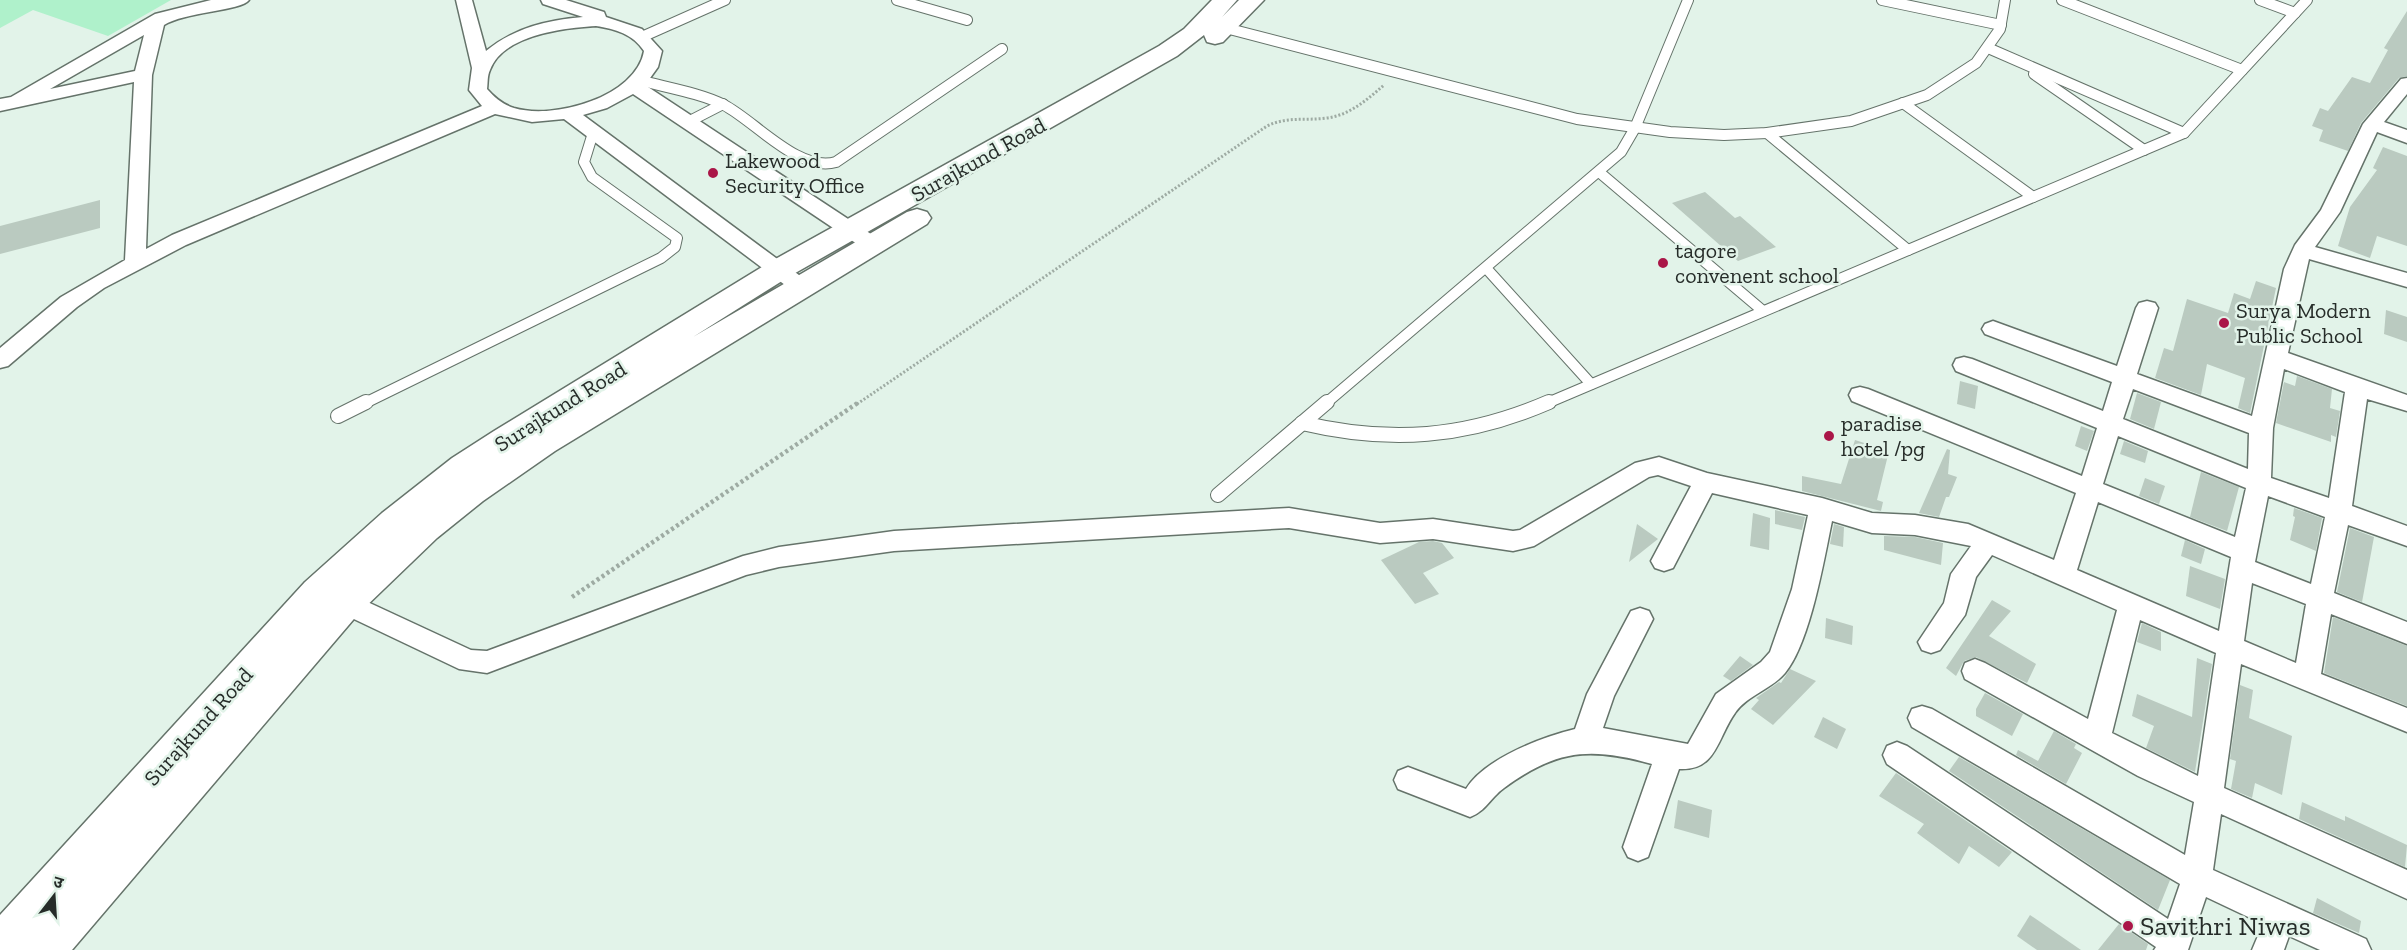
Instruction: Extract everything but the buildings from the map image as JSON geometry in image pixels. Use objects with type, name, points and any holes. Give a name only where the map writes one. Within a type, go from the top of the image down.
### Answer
[{"type":"main road","name":"Surajkund Road","points":[[0,946],[318,592],[393,522],[464,467],[505,440],[790,277],[1171,68],[1218,17],[1252,0]]},
{"type":"main road","name":"Surajkund Road","points":[[44,950],[346,603],[424,528],[544,442],[790,277]]},
{"type":"street","points":[[18,100],[161,18],[241,0]]},
{"type":"street","points":[[464,0],[481,68],[478,90],[495,107],[527,116],[569,114],[605,103],[637,83],[649,68],[653,51],[645,36],[626,26],[549,0]]},
{"type":"street","points":[[135,263],[143,75],[156,23],[161,18]]},
{"type":"street","points":[[481,68],[499,49],[527,33],[561,23],[585,21],[626,26]]},
{"type":"street","points":[[0,105],[143,75]]},
{"type":"street","points":[[637,83],[688,122],[862,238]]},
{"type":"street","points":[[1897,755],[2173,946],[2197,878],[2243,560],[2259,483],[2261,428],[2270,397],[2275,357],[2294,269],[2302,250],[2330,212],[2372,124],[2407,83]]},
{"type":"street","points":[[0,360],[69,302],[179,240],[495,107]]},
{"type":"street","points":[[569,114],[790,277]]},
{"type":"street","points":[[2372,124],[2407,137]]},
{"type":"street","points":[[2302,250],[2407,280]]},
{"type":"street","points":[[2062,576],[2147,308]]},
{"type":"street","points":[[1993,329],[2261,428]]},
{"type":"street","points":[[2275,357],[2356,388],[2407,403]]},
{"type":"street","points":[[1964,365],[2259,483],[2407,536]]},
{"type":"street","points":[[2306,680],[2343,492],[2356,388]]},
{"type":"street","points":[[1860,395],[2090,490],[2243,560],[2320,600],[2407,633]]},
{"type":"street","points":[[346,603],[468,662],[487,662],[743,566],[779,557],[894,541],[1289,518],[1380,533],[1433,529],[1513,541],[1526,539],[1643,469],[1659,466],[1705,482],[1822,508],[1872,523],[1915,525],[1968,534],[2306,680],[2407,720]]},
{"type":"street","points":[[1664,561],[1705,482]]},
{"type":"street","points":[[1408,780],[1470,804],[1475,802],[1485,787],[1537,755],[1584,740],[1627,743],[1687,758],[1698,753],[1726,702],[1777,664],[1805,589],[1822,508]]},
{"type":"street","points":[[1931,642],[1956,607],[1964,574],[1988,542]]},
{"type":"street","points":[[2097,738],[2131,604]]},
{"type":"street","points":[[1584,740],[1601,694],[1640,619]]},
{"type":"street","points":[[1976,671],[2148,767],[2208,797],[2407,885]]},
{"type":"street","points":[[1923,718],[2197,878],[2355,950]]},
{"type":"street","points":[[1638,847],[1670,754]]},
{"type":"street","points":[[2268,950],[2281,917]]},
{"type":"lane","points":[[645,36],[725,0]]},
{"type":"lane","points":[[897,0],[966,20]]},
{"type":"lane","points":[[1218,495],[1622,152],[1635,128],[1688,0]]},
{"type":"lane","points":[[1882,0],[2001,25]]},
{"type":"lane","points":[[1218,17],[1397,74],[1577,118],[1635,128],[1724,135],[1767,133],[1851,121],[1927,95],[1976,63],[1989,48],[2001,25],[2005,0]]},
{"type":"lane","points":[[2062,0],[2242,70]]},
{"type":"lane","points":[[2260,0],[2295,13]]},
{"type":"lane","points":[[1302,423],[1332,431],[1363,434],[1429,434],[1473,429],[1499,422],[1591,384],[2184,133],[2307,0]]},
{"type":"lane","points":[[637,83],[723,104],[806,161],[826,165],[844,156],[1002,48]]},
{"type":"lane","points":[[1989,48],[2184,133]]},
{"type":"lane","points":[[2011,58],[2144,150]]},
{"type":"lane","points":[[1902,103],[2033,197]]},
{"type":"lane","points":[[688,122],[723,104]]},
{"type":"lane","points":[[338,416],[661,258],[675,247],[677,238],[592,177],[584,162],[593,133]]},
{"type":"lane","points":[[1767,133],[1908,250]]},
{"type":"lane","points":[[1599,172],[1763,311]]},
{"type":"lane","points":[[1485,268],[1591,384]]},
{"type":"path","points":[[572,597],[1267,126],[1281,118],[1299,116],[1327,118],[1345,113],[1364,103],[1397,74]]},
{"type":"green space","points":[[0,0],[171,0],[108,36],[33,10],[0,28]]},
{"type":"place","name":"Lakewood Security Office","points":[[713,173]]},
{"type":"place","name":"tagore convenent school","points":[[1663,263]]},
{"type":"place","name":"Surya Modern Public School","points":[[2224,323]]},
{"type":"place","name":"paradise hotel /pg","points":[[1829,436]]},
{"type":"place","name":"Savithri Niwas","points":[[2128,926]]}]
